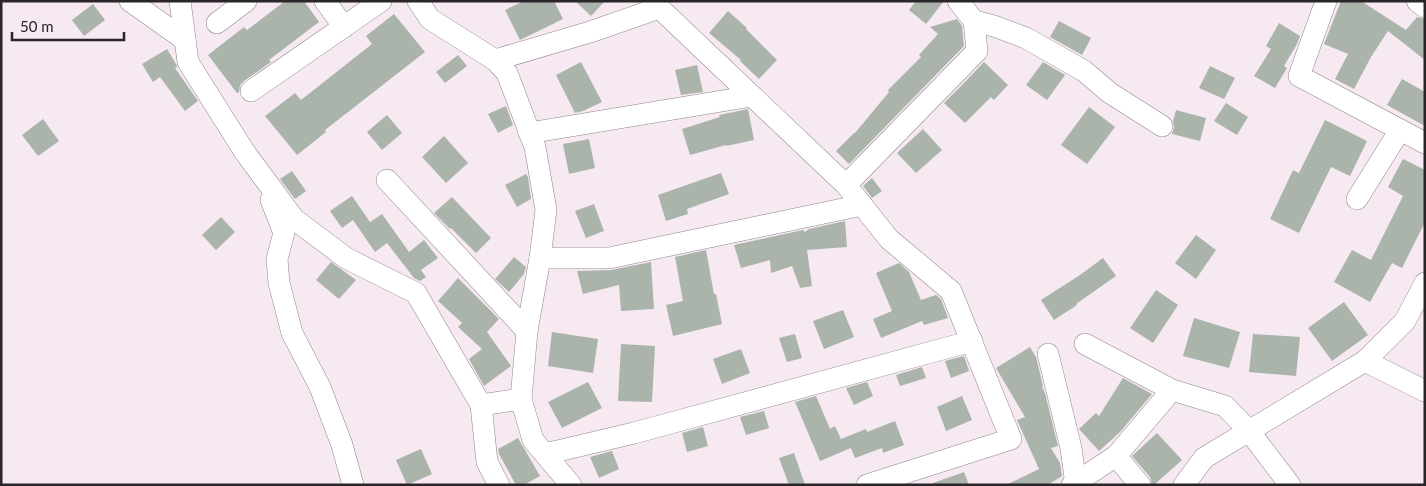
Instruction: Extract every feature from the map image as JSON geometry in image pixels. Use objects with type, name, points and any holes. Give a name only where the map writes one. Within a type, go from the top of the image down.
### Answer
[{"type":"street","points":[[130,1],[185,40]]},
{"type":"street","points":[[180,1],[188,62],[244,151],[294,220],[346,258],[416,293],[481,405],[488,462],[499,485]]},
{"type":"street","points":[[217,23],[246,1]]},
{"type":"street","points":[[324,1],[344,27]]},
{"type":"street","points":[[251,91],[381,1]]},
{"type":"street","points":[[418,1],[430,20],[495,60],[507,72],[535,147],[546,210],[540,258],[527,331],[521,399],[533,440],[571,485]]},
{"type":"street","points":[[846,185],[977,51],[974,21],[958,1]]},
{"type":"street","points":[[1326,1],[1299,76],[1425,143]]},
{"type":"street","points":[[1417,1],[1425,7]]},
{"type":"street","points":[[495,60],[590,32],[655,5],[846,185],[888,239],[951,291],[1011,439],[867,485]]},
{"type":"street","points":[[974,21],[994,26],[1034,43],[1084,71],[1110,93],[1162,126]]},
{"type":"street","points":[[529,133],[752,96]]},
{"type":"street","points":[[1358,199],[1400,130]]},
{"type":"street","points":[[262,176],[284,233],[277,259],[279,284],[292,334],[320,387],[342,445],[353,485]]},
{"type":"street","points":[[387,180],[527,331]]},
{"type":"street","points":[[540,258],[609,258],[862,205]]},
{"type":"street","points":[[1184,485],[1204,458],[1365,361],[1405,321],[1425,283]]},
{"type":"street","points":[[545,454],[634,433],[972,342]]},
{"type":"street","points":[[1085,344],[1172,390],[1225,406],[1249,431],[1290,485]]},
{"type":"street","points":[[1048,354],[1071,448],[1074,484],[1116,456],[1172,390]]},
{"type":"street","points":[[1365,361],[1425,391]]},
{"type":"street","points":[[481,405],[521,399]]},
{"type":"street","points":[[1116,456],[1140,485]]},
{"type":"building","points":[[285,1],[304,1],[319,22],[269,60],[271,62],[244,81],[237,93],[208,55],[244,27],[247,30]]},
{"type":"building","points":[[524,1],[554,1],[563,19],[520,40],[505,10]]},
{"type":"building","points":[[575,1],[605,1],[591,16]]},
{"type":"building","points":[[916,1],[944,1],[926,24],[909,10]]},
{"type":"building","points":[[1341,1],[1361,1],[1406,30],[1417,17],[1425,19],[1425,60],[1388,31],[1371,57],[1354,89],[1335,79],[1348,54],[1324,44]]},
{"type":"building","points":[[93,4],[105,20],[84,36],[72,20]]},
{"type":"building","points":[[728,11],[777,60],[759,79],[741,60],[709,33]]},
{"type":"building","points":[[394,14],[425,52],[325,130],[326,132],[297,155],[265,116],[295,93],[301,100],[372,44],[366,36]]},
{"type":"building","points":[[957,19],[962,26],[964,46],[849,164],[836,151],[855,133],[889,92],[888,90],[921,57],[919,55],[938,34],[930,27]]},
{"type":"building","points":[[1059,21],[1091,38],[1082,55],[1050,37]]},
{"type":"building","points":[[1279,23],[1300,36],[1284,66],[1287,68],[1275,88],[1254,76],[1271,49],[1266,46]]},
{"type":"building","points":[[167,49],[176,64],[177,67],[175,68],[198,101],[185,111],[160,77],[153,82],[142,64]]},
{"type":"building","points":[[458,55],[467,66],[445,83],[436,72]]},
{"type":"building","points":[[581,62],[602,102],[575,113],[556,75]]},
{"type":"building","points":[[984,62],[1008,85],[994,100],[991,97],[965,123],[944,103]]},
{"type":"building","points":[[1043,62],[1065,75],[1047,100],[1026,85]]},
{"type":"building","points":[[697,65],[703,92],[681,95],[675,70]]},
{"type":"building","points":[[1210,66],[1235,78],[1224,99],[1199,88]]},
{"type":"building","points":[[1402,79],[1425,92],[1425,126],[1387,105]]},
{"type":"building","points":[[1226,103],[1248,117],[1237,135],[1214,121]]},
{"type":"building","points":[[506,106],[513,125],[498,133],[488,114]]},
{"type":"building","points":[[1089,107],[1115,127],[1087,164],[1061,145]]},
{"type":"building","points":[[748,109],[754,140],[726,145],[690,155],[682,129],[720,117],[719,115]]},
{"type":"building","points":[[1176,110],[1206,118],[1200,141],[1172,134]]},
{"type":"building","points":[[387,115],[402,133],[382,150],[367,132]]},
{"type":"building","points":[[43,119],[59,141],[38,156],[22,135]]},
{"type":"building","points":[[1325,120],[1367,141],[1350,176],[1331,167],[1299,233],[1270,219],[1293,170],[1299,173]]},
{"type":"building","points":[[923,129],[942,150],[916,173],[897,153]]},
{"type":"building","points":[[444,136],[468,163],[446,183],[422,157]]},
{"type":"building","points":[[589,139],[595,168],[569,174],[563,144]]},
{"type":"building","points":[[1403,159],[1425,170],[1425,222],[1402,268],[1392,263],[1370,302],[1334,282],[1352,250],[1371,260],[1403,196],[1388,187]]},
{"type":"building","points":[[292,171],[306,191],[295,199],[280,179]]},
{"type":"building","points":[[721,173],[729,194],[687,209],[688,214],[666,221],[658,195]]},
{"type":"building","points":[[526,174],[531,199],[517,207],[505,185]]},
{"type":"building","points":[[872,178],[882,191],[872,198],[863,186]]},
{"type":"building","points":[[352,196],[370,222],[382,214],[409,252],[424,240],[438,258],[421,270],[426,277],[420,281],[414,278],[387,243],[375,252],[353,220],[342,228],[330,211]]},
{"type":"building","points":[[452,197],[491,238],[476,253],[434,213]]},
{"type":"building","points":[[594,204],[604,231],[586,238],[575,211]]},
{"type":"building","points":[[221,217],[235,232],[216,250],[202,235]]},
{"type":"building","points":[[845,221],[847,247],[807,250],[812,286],[800,288],[792,266],[771,273],[770,260],[741,268],[734,245],[803,230],[805,232],[809,229]]},
{"type":"building","points":[[1196,235],[1216,250],[1196,279],[1175,263]]},
{"type":"building","points":[[706,250],[722,324],[673,336],[666,305],[683,301],[675,257]]},
{"type":"building","points":[[514,257],[526,267],[524,274],[509,292],[495,279]]},
{"type":"building","points":[[1103,258],[1116,276],[1054,320],[1041,300]]},
{"type":"building","points":[[331,262],[356,280],[339,299],[316,280]]},
{"type":"building","points":[[651,262],[654,309],[621,311],[619,285],[583,294],[577,271],[611,270]]},
{"type":"building","points":[[899,263],[909,272],[921,300],[936,295],[941,299],[948,318],[924,325],[922,321],[881,338],[873,319],[892,311],[876,273]]},
{"type":"building","points":[[458,278],[499,319],[487,332],[511,366],[484,386],[469,359],[482,349],[458,327],[462,323],[438,301]]},
{"type":"building","points":[[1156,290],[1178,305],[1153,343],[1130,328]]},
{"type":"building","points":[[1344,302],[1368,335],[1332,361],[1308,328]]},
{"type":"building","points":[[843,310],[854,337],[824,349],[813,321]]},
{"type":"building","points":[[1194,318],[1240,332],[1229,368],[1183,356]]},
{"type":"building","points":[[552,332],[598,339],[593,373],[548,366]]},
{"type":"building","points":[[795,334],[802,358],[787,362],[779,338]]},
{"type":"building","points":[[1253,334],[1300,337],[1296,376],[1249,372]]},
{"type":"building","points":[[621,344],[655,346],[652,402],[618,401]]},
{"type":"building","points":[[1030,347],[1036,357],[1058,446],[1051,448],[1060,463],[1062,476],[1048,485],[1006,485],[1039,469],[1017,420],[1025,417],[996,368]]},
{"type":"building","points":[[741,349],[750,373],[722,384],[713,359]]},
{"type":"building","points":[[964,356],[969,371],[951,378],[945,361]]},
{"type":"building","points":[[922,367],[926,378],[900,386],[896,375]]},
{"type":"building","points":[[1123,378],[1152,394],[1120,432],[1099,451],[1079,429],[1096,413],[1099,416]]},
{"type":"building","points":[[588,382],[602,408],[562,428],[548,402]]},
{"type":"building","points":[[867,382],[873,396],[854,405],[846,388]]},
{"type":"building","points":[[816,396],[830,429],[835,426],[841,439],[866,429],[867,432],[895,421],[904,445],[883,453],[882,448],[855,458],[851,448],[820,461],[795,402]]},
{"type":"building","points":[[962,396],[972,420],[946,431],[937,407]]},
{"type":"building","points":[[764,411],[769,428],[746,435],[740,417]]},
{"type":"building","points":[[703,427],[708,446],[687,452],[682,433]]},
{"type":"building","points":[[1157,433],[1182,460],[1152,485],[1150,477],[1132,456]]},
{"type":"building","points":[[518,438],[540,476],[524,485],[516,485],[498,449]]},
{"type":"building","points":[[421,449],[432,474],[407,485],[396,460]]},
{"type":"building","points":[[612,451],[619,469],[599,478],[590,457]]},
{"type":"building","points":[[794,453],[805,485],[789,485],[779,458]]},
{"type":"building","points":[[964,472],[969,485],[933,485],[933,483]]}]
